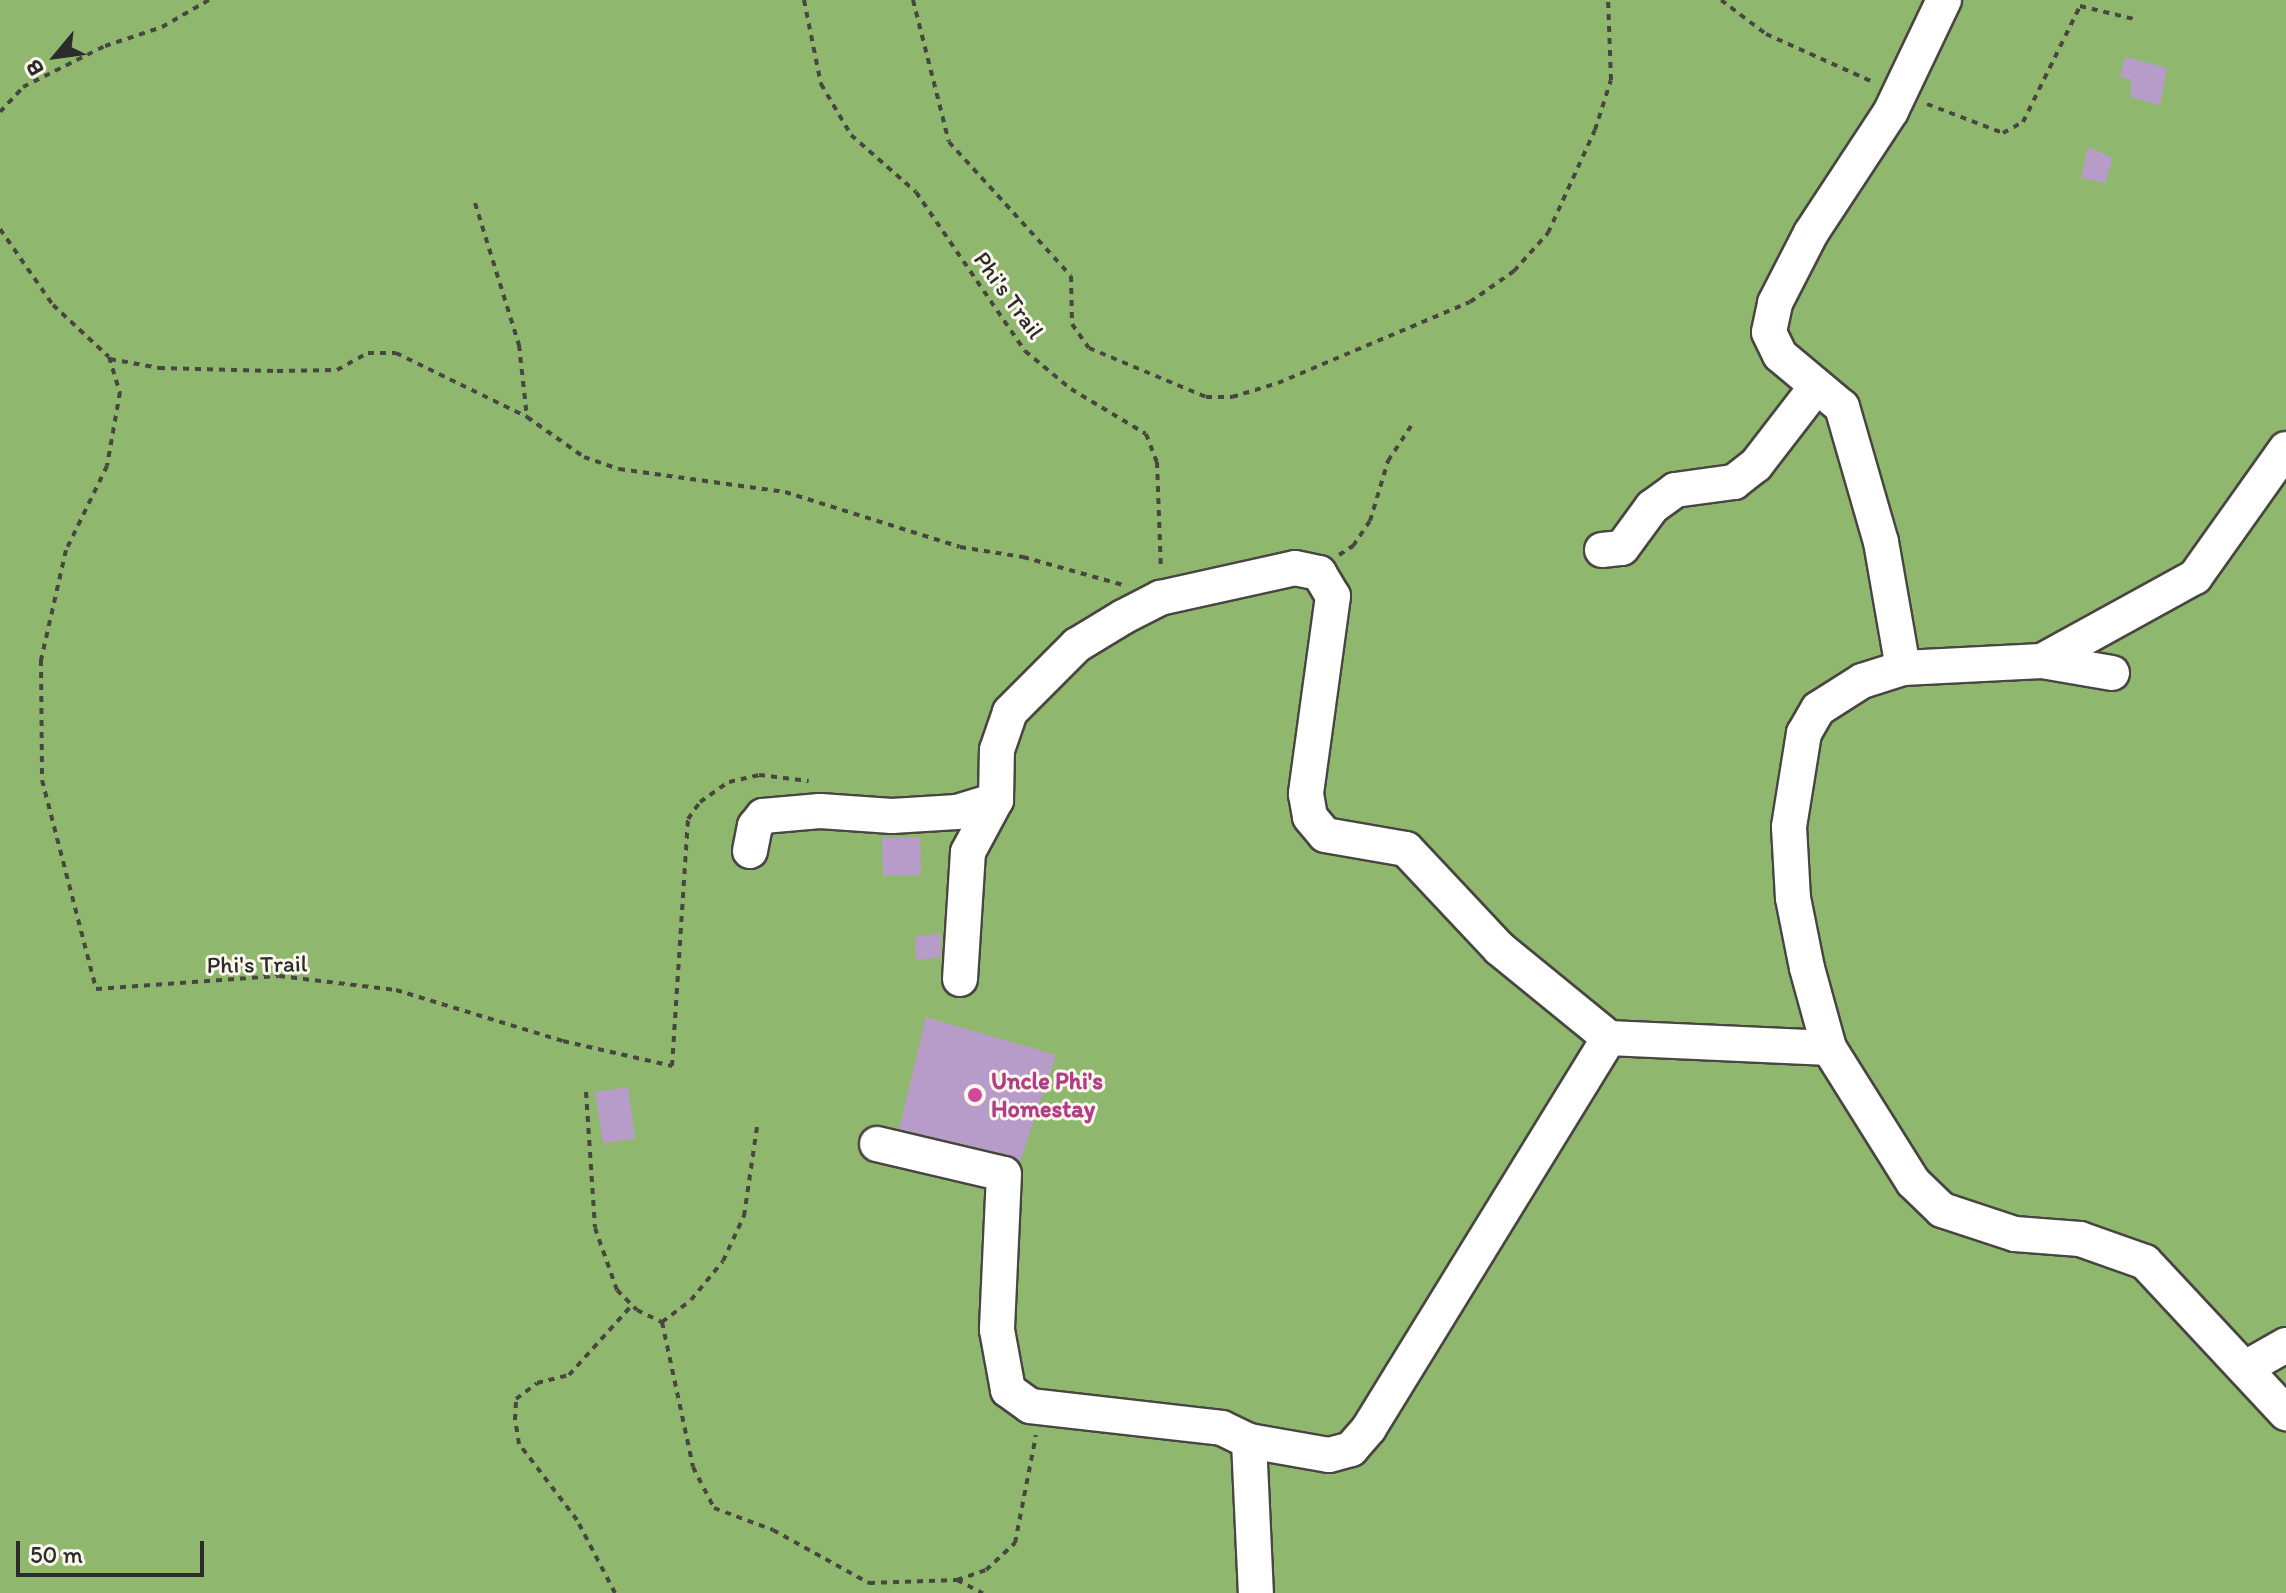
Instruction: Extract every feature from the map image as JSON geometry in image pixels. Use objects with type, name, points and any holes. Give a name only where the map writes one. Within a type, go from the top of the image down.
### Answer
[{"type":"street","points":[[1903,668],[1894,601],[1853,434],[1842,407],[1780,355],[1769,332],[1775,303],[1811,233],[1900,94],[1944,0]]},
{"type":"street","points":[[1602,550],[1622,548],[1652,507],[1675,490],[1734,482],[1756,465],[1816,387]]},
{"type":"street","points":[[2042,661],[2195,577],[2286,449]]},
{"type":"street","points":[[960,979],[968,852],[996,800],[997,750],[1010,712],[1077,645],[1160,598],[1218,582],[1308,570],[1328,581],[1333,596],[1306,794],[1310,817],[1325,835],[1406,849],[1500,949],[1609,1038],[1829,1048]]},
{"type":"street","points":[[2112,673],[2042,661],[1903,668],[1862,681],[1818,709],[1804,733],[1789,827],[1793,898],[1829,1048],[1913,1182],[1942,1210],[2015,1234],[2080,1239],[2145,1262],[2247,1367],[2286,1413]]},
{"type":"street","points":[[750,851],[755,826],[763,816],[957,812],[996,800]]},
{"type":"street","points":[[877,1144],[1004,1174],[997,1330],[1008,1390],[1030,1406],[1222,1428],[1249,1441],[1329,1455],[1351,1449],[1369,1428],[1609,1038]]},
{"type":"street","points":[[2247,1367],[2286,1345]]},
{"type":"street","points":[[1249,1441],[1256,1593]]},
{"type":"path","points":[[0,112],[23,87],[105,46],[162,27],[209,0]]},
{"type":"path","name":"Phi's Trail","points":[[804,0],[821,84],[851,135],[916,192],[1025,351],[1071,389],[1146,434],[1157,462],[1160,598]]},
{"type":"path","points":[[913,0],[949,142],[1071,276],[1072,324],[1089,348],[1206,397],[1232,397],[1317,368],[1470,302],[1514,271],[1548,233],[1595,130],[1611,80],[1608,0]]},
{"type":"path","points":[[1721,0],[1766,34],[1900,94],[2003,133],[2023,122],[2080,6],[2134,19]]},
{"type":"path","points":[[475,203],[519,345],[527,417]]},
{"type":"path","points":[[0,229],[53,305],[110,359],[159,368],[337,370],[368,353],[396,353],[527,417],[584,457],[619,469],[785,492],[960,547],[1023,557],[1160,598]]},
{"type":"path","points":[[0,250],[9,246]]},
{"type":"path","name":"Phi's Trail","points":[[110,359],[120,392],[107,466],[66,550],[40,677],[42,780],[96,989],[279,976],[396,990],[563,1041],[672,1066],[688,819],[700,802],[729,782],[759,775],[821,783]]},
{"type":"path","points":[[1308,570],[1353,546],[1370,521],[1388,461],[1411,426]]},
{"type":"path","points":[[586,1092],[595,1228],[617,1290],[632,1305],[662,1322],[693,1467],[714,1508],[773,1530],[869,1583],[957,1580],[986,1570],[1015,1543],[1036,1432],[1046,1409]]},
{"type":"path","points":[[662,1322],[691,1300],[723,1261],[744,1216],[757,1127]]},
{"type":"path","points":[[615,1593],[577,1520],[519,1444],[516,1399],[537,1383],[569,1375],[632,1305]]},
{"type":"path","points":[[957,1580],[983,1593]]},
{"type":"green space","points":[[0,0],[2286,0],[2286,1593],[0,1593]]},
{"type":"building","points":[[2125,57],[2167,68],[2160,105],[2131,97],[2131,79],[2120,77]]},
{"type":"building","points":[[2088,147],[2113,158],[2105,183],[2081,178]]},
{"type":"building","points":[[920,837],[921,875],[883,876],[882,838]]},
{"type":"building","points":[[941,934],[941,957],[916,960],[915,937]]},
{"type":"building","name":"Uncle Phi's Homestay","points":[[926,1017],[1056,1055],[1020,1162],[1009,1155],[899,1129]]},
{"type":"building","points":[[628,1087],[635,1139],[603,1143],[595,1092]]},
{"type":"place","name":"Uncle Phi's Homestay","points":[[975,1095]]}]
